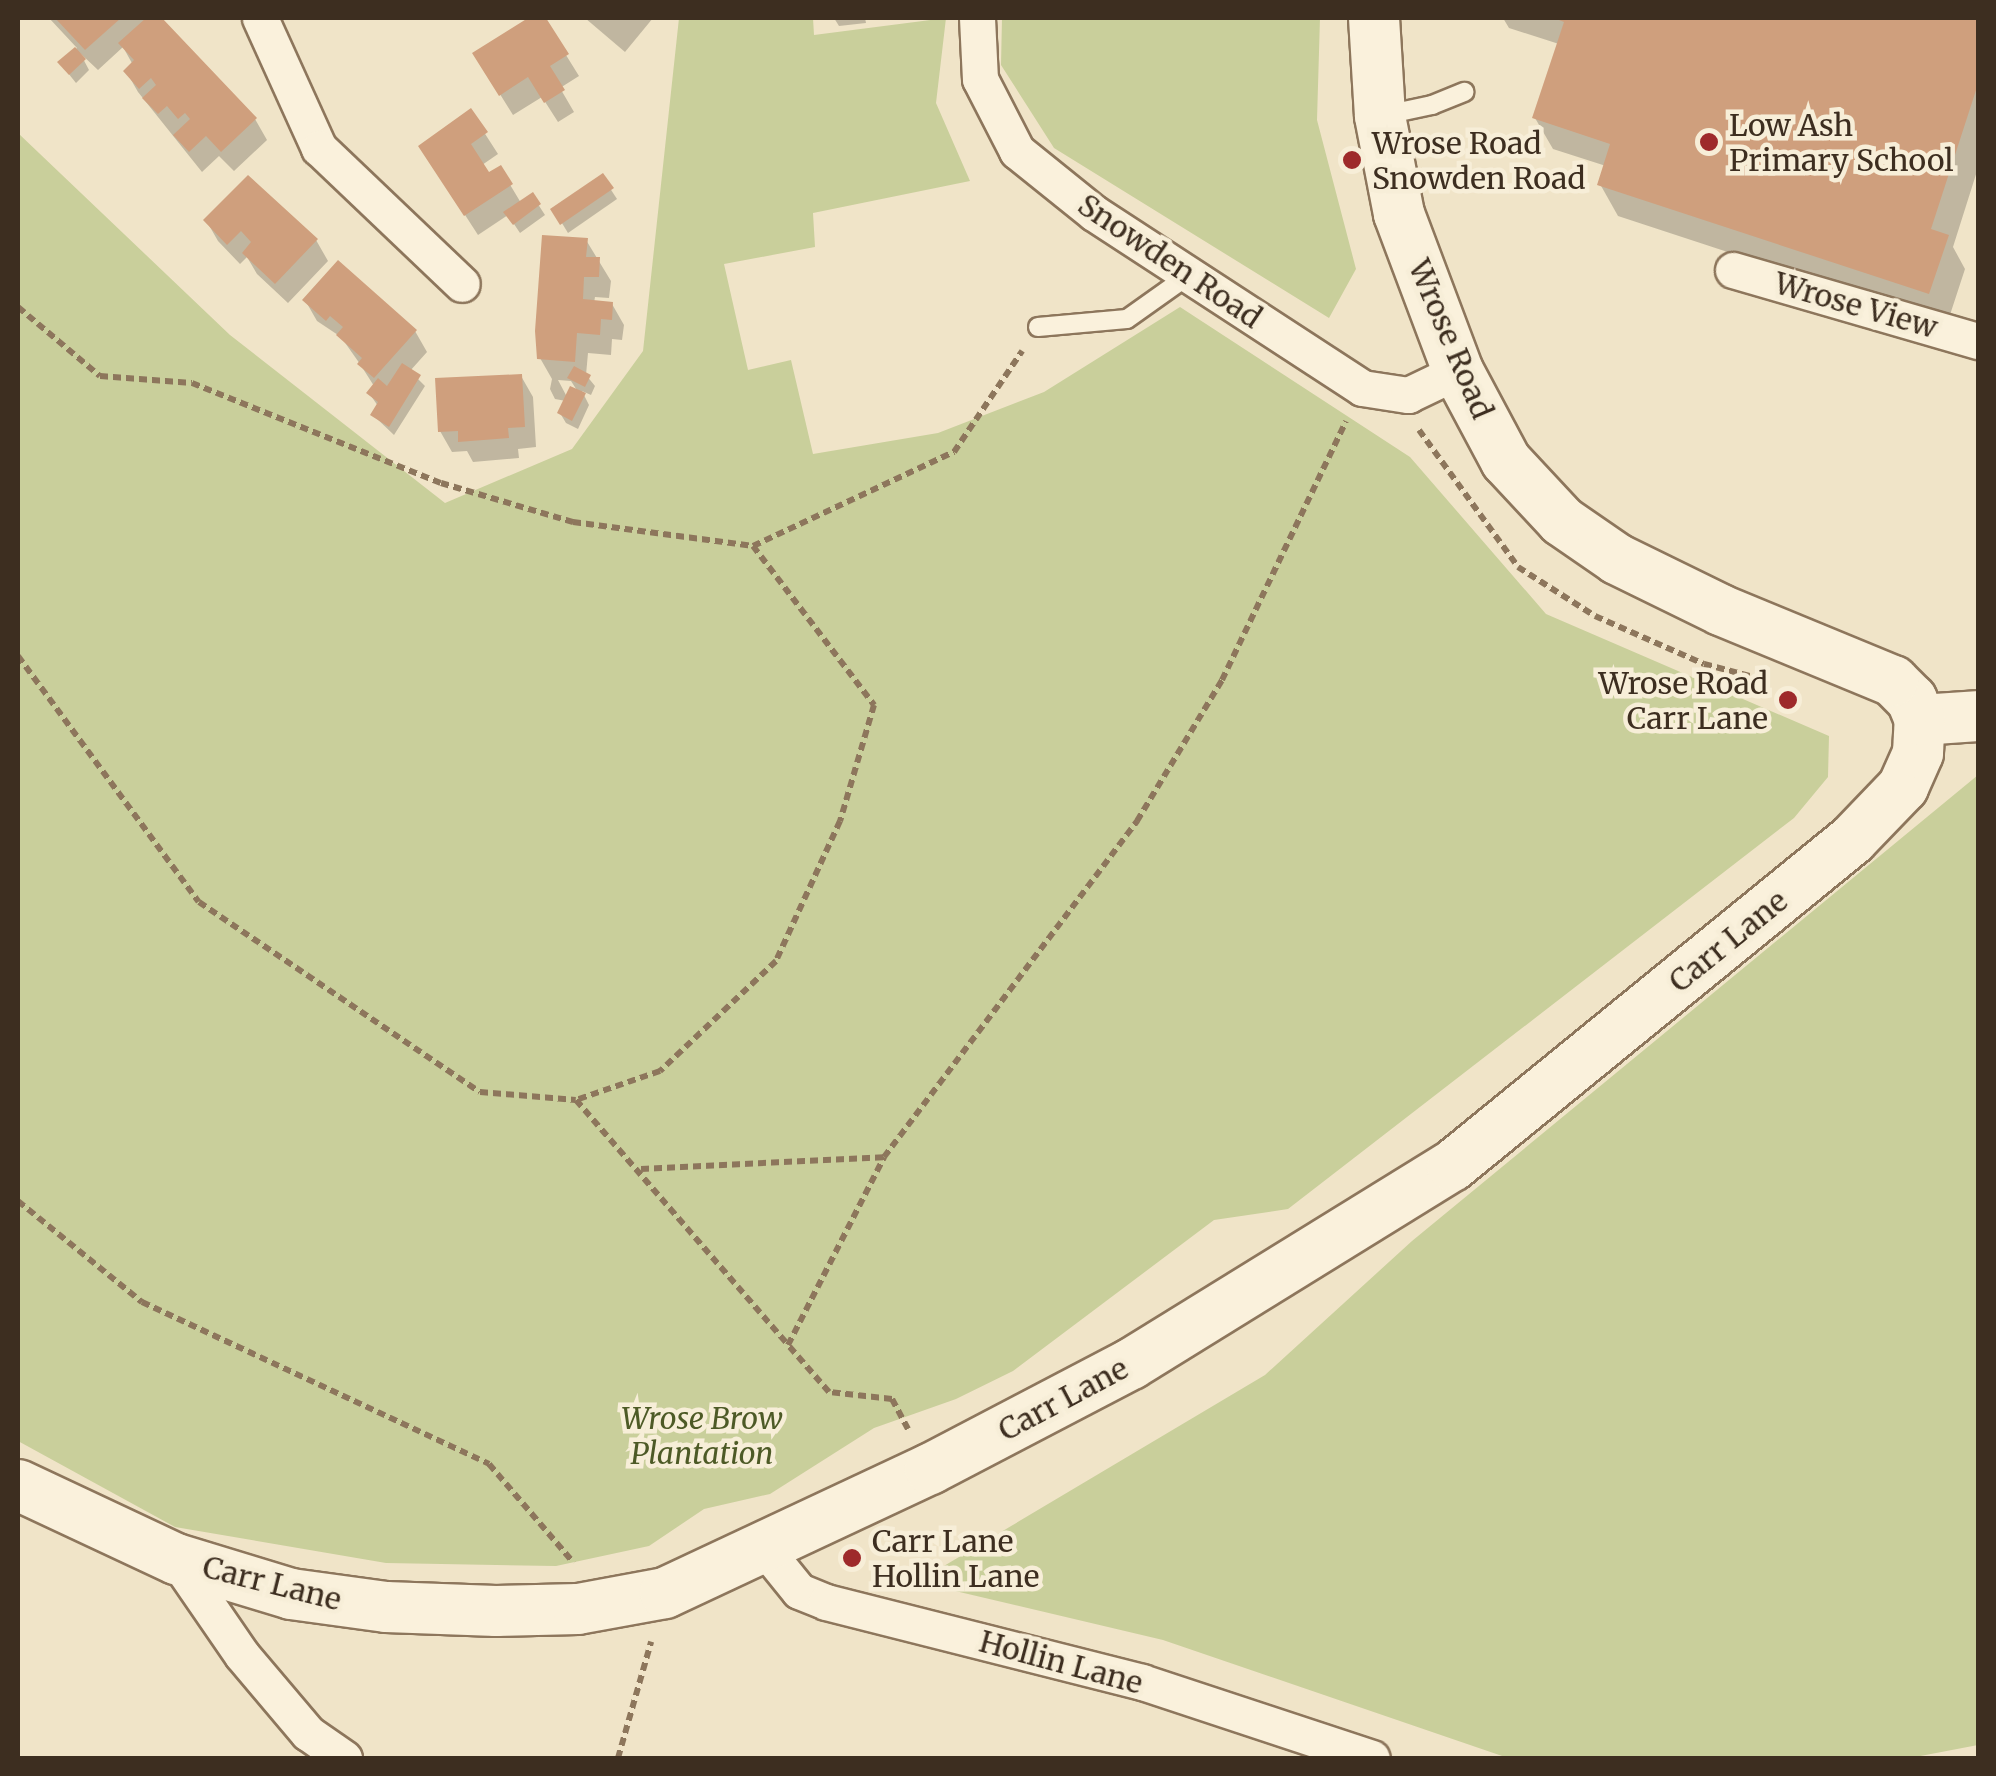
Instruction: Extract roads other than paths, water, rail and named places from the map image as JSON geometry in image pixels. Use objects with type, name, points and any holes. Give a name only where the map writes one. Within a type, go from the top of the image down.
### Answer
[{"type":"street","points":[[260,18],[319,148],[462,284]]},
{"type":"street","name":"Snowden Road","points":[[978,18],[980,79],[1017,152],[1094,213],[1378,391],[1408,395],[1458,370]]},
{"type":"street","name":"Wrose Road","points":[[1374,18],[1380,116],[1399,214],[1458,370],[1506,461],[1562,521],[1618,559],[1721,610],[1893,681],[1912,700],[1920,720]]},
{"type":"street","name":"Wrose View","points":[[1733,270],[1978,341]]},
{"type":"street","points":[[1920,720],[1978,716]]},
{"type":"street","name":"Carr Lane","points":[[18,1486],[176,1559],[291,1594],[386,1607],[578,1609],[665,1593],[766,1550],[1131,1364],[1452,1166],[1852,840],[1903,787],[1918,753],[1920,720]]},
{"type":"street","name":"Hollin Lane","points":[[766,1550],[799,1590],[826,1602],[1142,1682],[1372,1758]]},
{"type":"street","points":[[176,1559],[242,1655],[308,1732],[344,1758]]},
{"type":"lane","points":[[1380,116],[1432,105],[1465,92]]},
{"type":"lane","points":[[1038,327],[1127,319],[1189,275]]},
{"type":"place","name":"Low Ash Primary School","points":[[1709,142]]},
{"type":"place","name":"Wrose Road Snowden Road","points":[[1352,160]]},
{"type":"place","name":"Wrose Road Carr Lane","points":[[1788,700]]},
{"type":"place","name":"Carr Lane Hollin Lane","points":[[852,1558]]},
{"type":"park label","name":"Wrose Brow Plantation","points":[[702,1435]]}]
